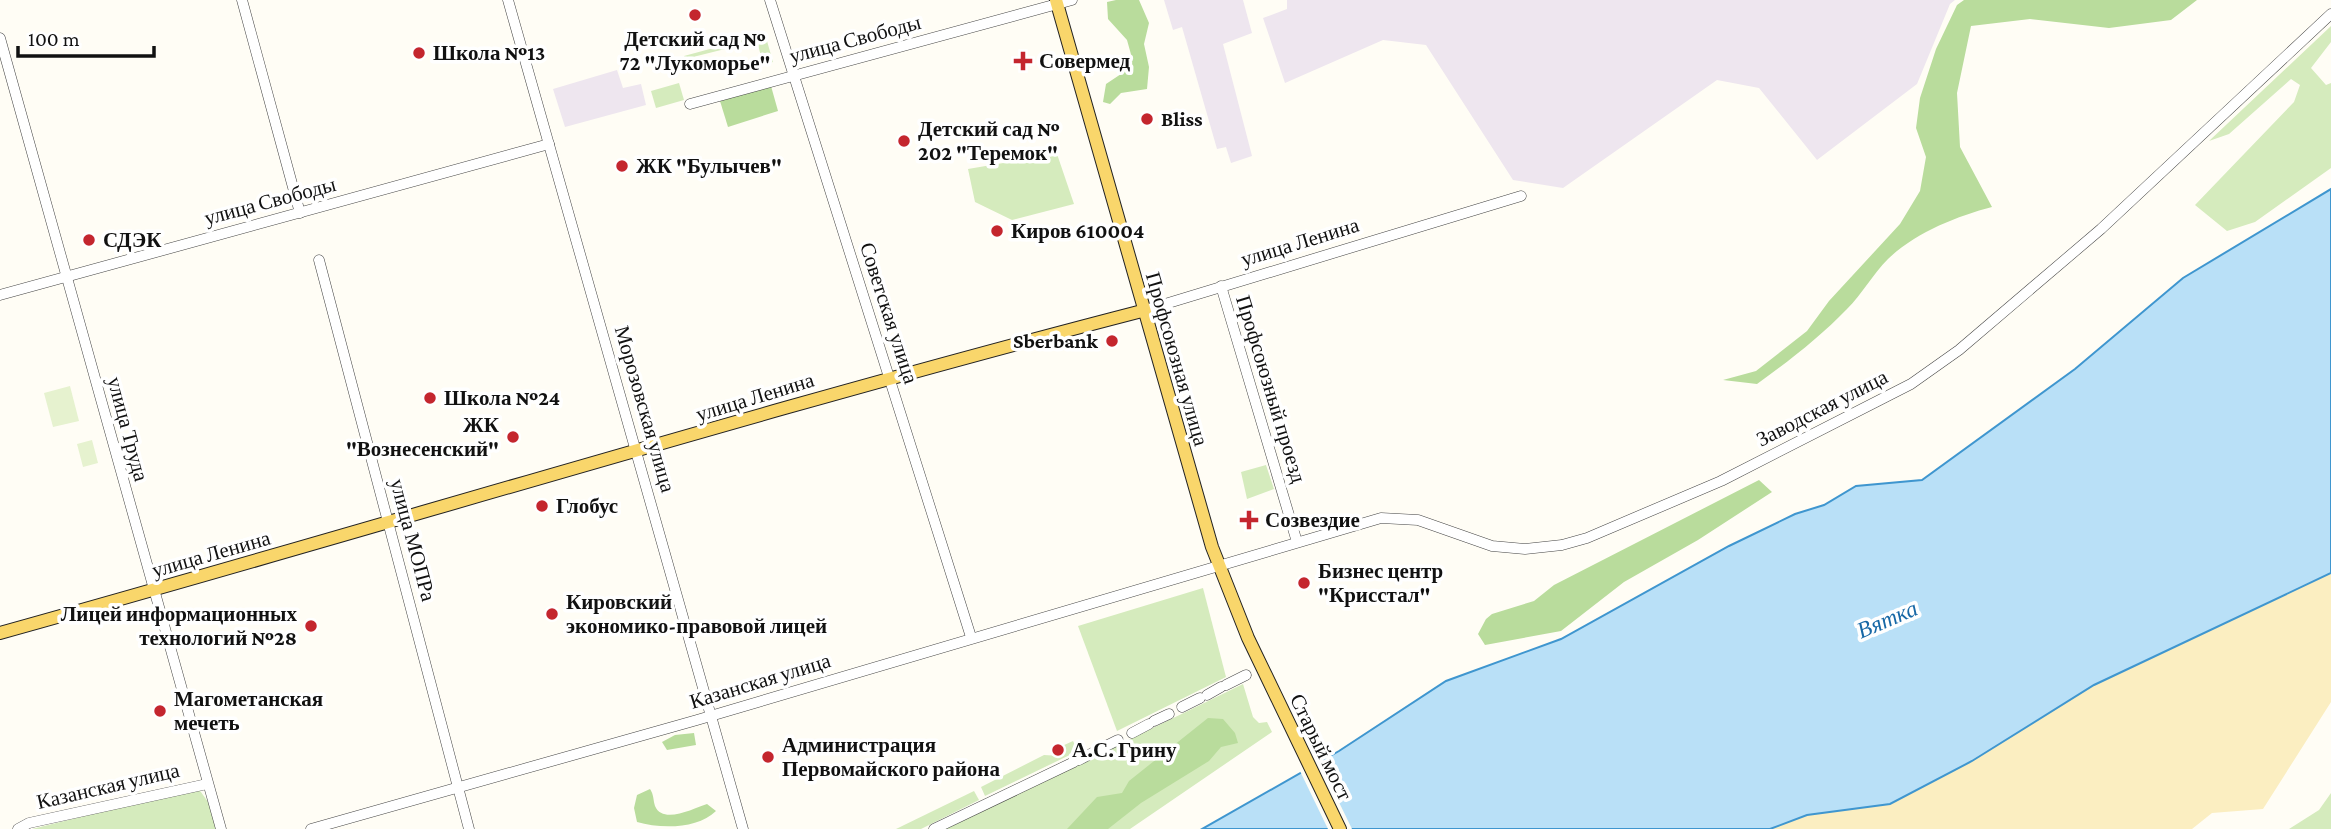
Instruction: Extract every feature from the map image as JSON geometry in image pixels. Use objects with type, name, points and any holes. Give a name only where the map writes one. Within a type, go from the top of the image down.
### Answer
[{"type":"main road","name":"Профсоюзная улица","points":[[1057,2],[1142,311],[1219,566],[1268,681]]},
{"type":"main road","name":"улица Ленина","points":[[0,633],[638,452],[891,377],[1142,311]]},
{"type":"main road","name":"Старый мост","points":[[1268,681],[1340,829]]},
{"type":"street","points":[[242,0],[300,213]]},
{"type":"street","name":"Морозовская улица","points":[[508,0],[743,829]]},
{"type":"street","name":"Советская улица","points":[[770,0],[971,637]]},
{"type":"street","name":"улица Свободы","points":[[690,104],[1072,0]]},
{"type":"street","name":"Заводская улица","points":[[1219,566],[1392,517],[1418,520],[1492,546],[1533,549],[1562,545],[1587,538],[1721,481],[1898,391],[1959,350],[2101,229],[2331,14]]},
{"type":"street","name":"улица Труда","points":[[0,38],[221,829]]},
{"type":"street","name":"улица Свободы","points":[[0,295],[550,144]]},
{"type":"street","name":"улица Ленина","points":[[1142,311],[1521,196]]},
{"type":"street","name":"улица МОПРа","points":[[318,260],[469,829]]},
{"type":"street","name":"Профсоюзный проезд","points":[[1221,286],[1297,542]]},
{"type":"street","name":"Казанская улица","points":[[311,829],[709,716],[1219,566]]},
{"type":"street","points":[[1182,707],[1247,675]]},
{"type":"street","points":[[1132,733],[1170,714]]},
{"type":"street","points":[[934,829],[1118,740]]},
{"type":"street","name":"Казанская улица","points":[[18,829],[29,823],[207,784]]},
{"type":"shaded area","points":[[1164,0],[1243,0],[1252,33],[1223,44],[1252,156],[1231,163],[1226,147],[1217,149],[1182,27],[1173,30]]},
{"type":"shaded area","points":[[1287,0],[1955,0],[1950,4],[1917,84],[1817,160],[1759,88],[1717,80],[1563,188],[1513,180],[1426,45],[1383,40],[1285,83],[1263,18],[1287,9]]},
{"type":"shaded area","points":[[617,70],[623,88],[641,84],[646,105],[565,127],[553,89]]},
{"type":"green space","points":[[1139,0],[1149,23],[1144,44],[1149,67],[1147,89],[1121,93],[1110,104],[1103,102],[1106,84],[1124,72],[1132,58],[1127,40],[1108,19],[1107,2]]},
{"type":"green space","points":[[1964,0],[2197,0],[2171,20],[2109,28],[2030,19],[1971,26],[1957,93],[1960,147],[1992,207],[1937,227],[1899,250],[1888,259],[1837,319],[1757,384],[1723,380],[1756,371],[1807,331],[1829,301],[1900,224],[1920,191],[1926,157],[1916,128],[1920,98],[1936,49],[1957,5]]},
{"type":"green space","points":[[2331,26],[2331,42],[2311,68],[2326,85],[2331,83],[2331,168],[2255,222],[2227,231],[2195,205],[2294,102],[2300,85],[2291,79],[2229,134],[2209,141]]},
{"type":"green space","points":[[765,34],[773,62],[754,67],[754,63],[762,60],[757,41],[685,59],[684,56]]},
{"type":"green space","points":[[679,83],[684,100],[656,108],[651,91]]},
{"type":"green space","points":[[771,86],[778,111],[728,127],[720,101]]},
{"type":"green space","points":[[1057,154],[1074,204],[1012,220],[975,202],[968,169]]},
{"type":"green space","points":[[70,386],[79,421],[53,427],[44,393]]},
{"type":"green space","points":[[92,440],[98,463],[83,467],[77,444]]},
{"type":"green space","points":[[1266,465],[1274,489],[1247,499],[1241,472]]},
{"type":"green space","points":[[1759,480],[1772,492],[1698,540],[1624,582],[1561,631],[1485,645],[1478,634],[1492,614],[1534,601],[1554,585]]},
{"type":"green space","points":[[1203,588],[1226,677],[1117,731],[1078,626]]},
{"type":"green space","points":[[1243,684],[1253,717],[1259,723],[1267,722],[1272,732],[1130,829],[946,829]]},
{"type":"green space","points":[[1208,718],[1223,719],[1235,733],[1238,743],[1221,747],[1209,761],[1141,803],[1108,829],[1067,829],[1097,797],[1122,793],[1129,781]]},
{"type":"green space","points":[[694,733],[696,745],[667,750],[662,742],[675,735]]},
{"type":"green space","points":[[1073,741],[1078,751],[985,796],[981,787],[1044,755],[1061,756],[1062,746]]},
{"type":"green space","points":[[198,788],[211,806],[217,829],[32,829]]},
{"type":"green space","points":[[650,789],[655,806],[659,812],[665,814],[679,814],[707,804],[716,811],[699,821],[679,826],[637,822],[634,808],[637,795]]},
{"type":"green space","points":[[974,791],[979,800],[921,829],[896,829]]},
{"type":"green space","points":[[2331,793],[2331,829],[2289,829],[2319,810]]},
{"type":"sand","points":[[2331,573],[2331,702],[2263,809],[2212,813],[2192,829],[1770,829],[1807,815],[1890,804],[1972,761],[2094,685]]},
{"type":"water","name":"Вятка","points":[[2331,189],[2331,573],[2094,685],[1972,761],[1890,804],[1807,815],[1770,829],[1202,829],[1339,751],[1446,681],[1561,639],[1729,546],[1795,514],[1824,505],[1856,486],[1922,480],[2075,369],[2183,278]]},
{"type":"pier","points":[[1318,759],[1352,829],[1328,829],[1299,769]]},
{"type":"place","name":"Детский сад № 72 \"Лукоморье\"","points":[[695,15]]},
{"type":"place","name":"Школа №13","points":[[419,53]]},
{"type":"place","name":"Совермед","points":[[1023,61]]},
{"type":"place","name":"Bliss","points":[[1147,119]]},
{"type":"place","name":"Детский сад № 202 \"Теремок\"","points":[[904,141]]},
{"type":"place","name":"ЖК \"Булычев\"","points":[[622,166]]},
{"type":"place","name":"Киров 610004","points":[[997,231]]},
{"type":"place","name":"СДЭК","points":[[89,240]]},
{"type":"place","name":"Sberbank","points":[[1112,341]]},
{"type":"place","name":"Школа №24","points":[[430,398]]},
{"type":"place","name":"ЖК \"Вознесенский\"","points":[[513,437]]},
{"type":"place","name":"Глобус","points":[[542,506]]},
{"type":"place","name":"Созвездие","points":[[1249,520]]},
{"type":"place","name":"Бизнес центр \"Крисстал\"","points":[[1304,583]]},
{"type":"place","name":"Кировский экономико-правовой лицей","points":[[552,614]]},
{"type":"place","name":"Лицей информационных технологий №28","points":[[311,626]]},
{"type":"place","name":"Магометанская мечеть","points":[[160,711]]},
{"type":"place","name":"А.С. Грину","points":[[1058,750]]},
{"type":"place","name":"Администрация Первомайского района","points":[[768,757]]}]
